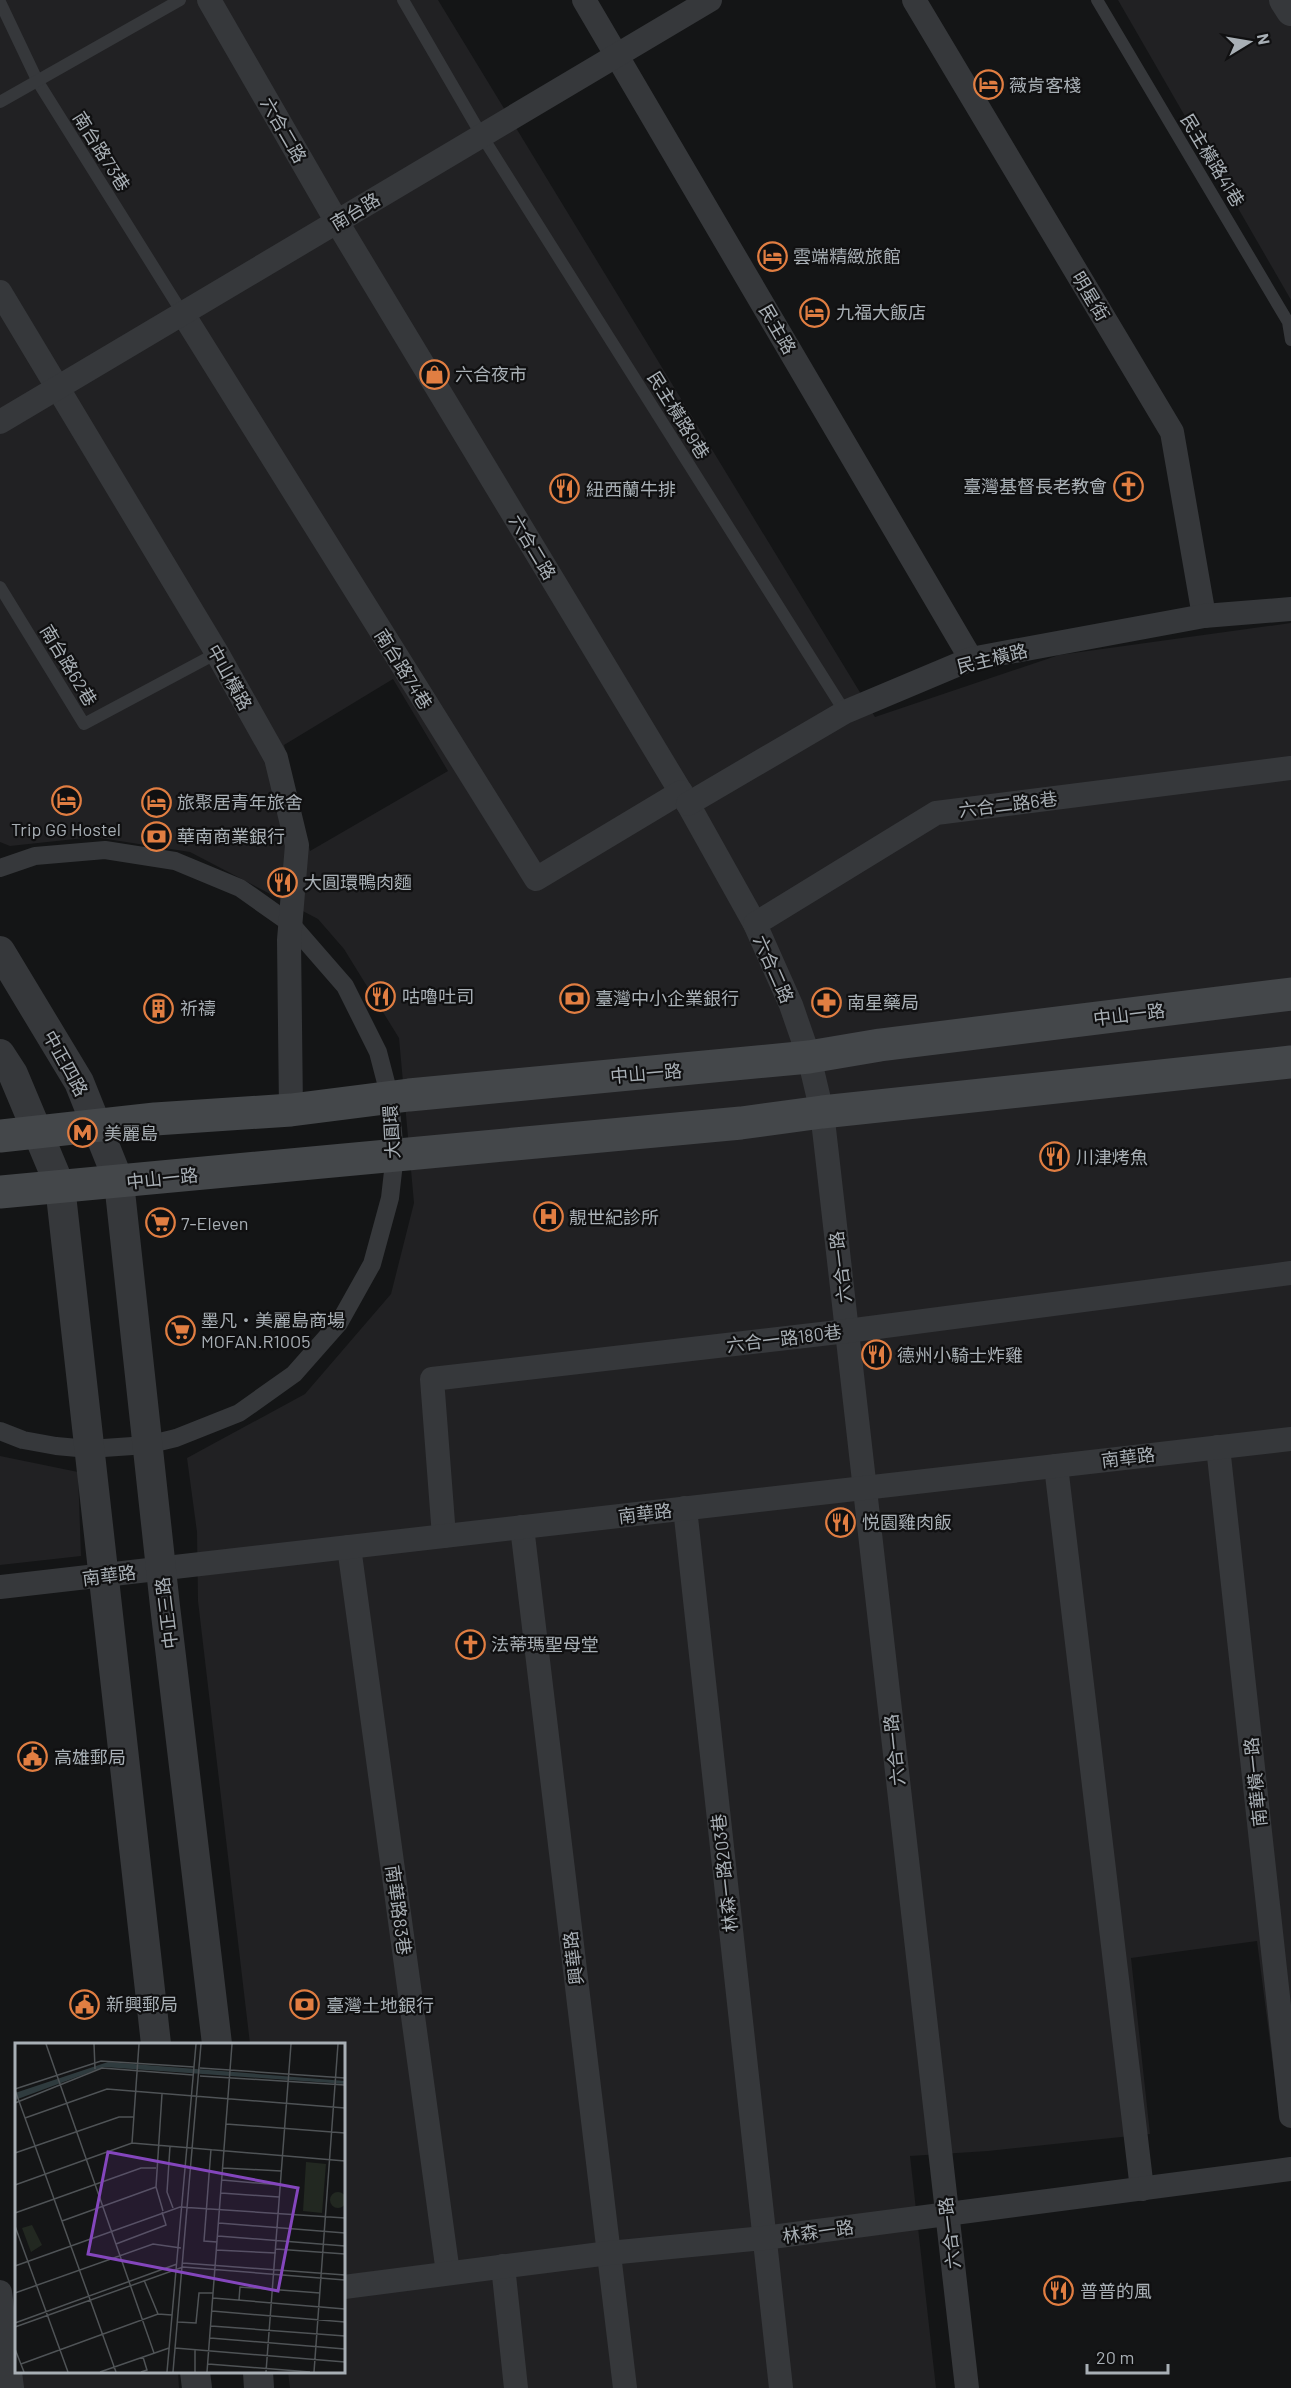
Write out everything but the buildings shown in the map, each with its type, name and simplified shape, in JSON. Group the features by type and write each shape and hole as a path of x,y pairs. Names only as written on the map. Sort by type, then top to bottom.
{"main road":[{"name":"中山一路","path":"0,1136 97,1125 291,1110 390,1098 809,1057 880,1045 1291,994"},
{"name":"中山一路","path":"0,1192 741,1123 822,1112 1291,1062"}],"street":[{"name":"六合二路","path":"209,0 337,222 684,798 755,924 791,1005 809,1057 822,1112"},
{"name":"民主路","path":"584,0 971,659"},
{"name":"南台路","path":"0,422 710,0"},
{"name":"明星街","path":"914,0 1172,432 1204,616"},
{"path":"1284,0 1291,11"},
{"name":"中山橫路","path":"0,292 217,653 276,758 297,845 289,940 291,1110"},
{"name":"南台路74巷","path":"183,314 536,879 684,798"},
{"name":"民主橫路","path":"684,798 845,712 971,659 1204,616 1291,609"},
{"name":"六合二路6巷","path":"755,924 936,813 1291,768"},
{"name":"大圓環","path":"0,868 35,856 105,850 175,861 240,888 291,924 345,986 378,1052 390,1098 395,1154 390,1198 372,1264 339,1323 294,1374 239,1413 176,1438 147,1445 89,1449 56,1446 23,1440 0,1431"},
{"name":"中正四路","path":"0,951 79,1082 119,1182"},
{"path":"0,1054 13,1074 60,1186 156,2043"},
{"name":"六合一路","path":"822,1112 967,2388"},
{"name":"中正三路","path":"119,1182 161,1569 217,2043"},
{"name":"六合一路180巷","path":"444,1536 432,1379 847,1331 1291,1273"},
{"name":"南華路","path":"0,1587 1291,1439"},
{"name":"南華橫一路","path":"1218,1447 1291,2116"},
{"path":"1056,1466 1142,2189"},
{"name":"林森一路203巷","path":"685,1508 781,2388"},
{"name":"興華路","path":"522,1527 625,2388"},
{"name":"南華路83巷","path":"349,1547 448,2273"},
{"name":"林森一路","path":"345,2287 609,2253 764,2238 1291,2169"},
{"path":"503,2266 516,2388"},
{"path":"0,2292 7,2326 12,2388"},
{"path":"195,2373 197,2388"},
{"path":"258,2373 260,2388"}],"lane":[{"path":"0,102 180,0"},
{"name":"民主橫路9巷","path":"403,0 482,136 845,712"},
{"name":"民主橫路41巷","path":"1097,0 1288,322 1291,340"},
{"name":"南台路73巷","path":"0,2 38,82 183,314"},
{"name":"南台路62巷","path":"0,587 84,724 217,653"}],"shaded area":[{"path":"0,0 438,0 875,717 1059,655 1291,623 1291,2118 1280,2119 1257,1941 1131,1958 1150,2134 988,2151 910,2156 936,2388 290,2388 288,2373 345,2373 345,2043 250,2043 198,1601 197,1532 187,1458 305,1394 391,1294 414,1203 399,1038 344,949 318,919 190,852 94,837 10,846 0,842","holes":["393,679 448,771 310,851 284,745"]},
{"path":"1118,0 1291,0 1291,300"},
{"path":"0,1456 78,1472 81,1556 0,1565"},
{"path":"15,2373 178,2373 179,2388 0,2388"}],"place":[{"name":"薇肯客棧","path":"988,85"},
{"name":"雲端精緻旅館","path":"772,256"},
{"name":"九福大飯店","path":"815,312"},
{"name":"六合夜市","path":"434,374"},
{"name":"臺灣基督長老教會","path":"1128,486"},
{"name":"紐西蘭牛排","path":"565,489"},
{"name":"Trip GG Hostel","path":"66,800"},
{"name":"旅聚居青年旅舍","path":"156,802"},
{"name":"華南商業銀行","path":"156,836"},
{"name":"大圓環鴨肉麵","path":"283,882"},
{"name":"咕嚕吐司","path":"381,996"},
{"name":"臺灣中小企業銀行","path":"574,998"},
{"name":"南星藥局","path":"826,1002"},
{"name":"祈禱","path":"159,1008"},
{"name":"美麗島","path":"83,1133"},
{"name":"川津烤魚","path":"1055,1157"},
{"name":"靚世紀診所","path":"548,1217"},
{"name":"7-Eleven","path":"160,1223"},
{"name":"墨凡・美麗島商場 MOFAN.R10O5","path":"180,1330"},
{"name":"德州小騎士炸雞","path":"876,1355"},
{"name":"悦園雞肉飯","path":"841,1522"},
{"name":"法蒂瑪聖母堂","path":"470,1644"},
{"name":"高雄郵局","path":"33,1757"},
{"name":"新興郵局","path":"85,2004"},
{"name":"臺灣土地銀行","path":"305,2005"},
{"name":"普普的風","path":"1059,2291"}]}
